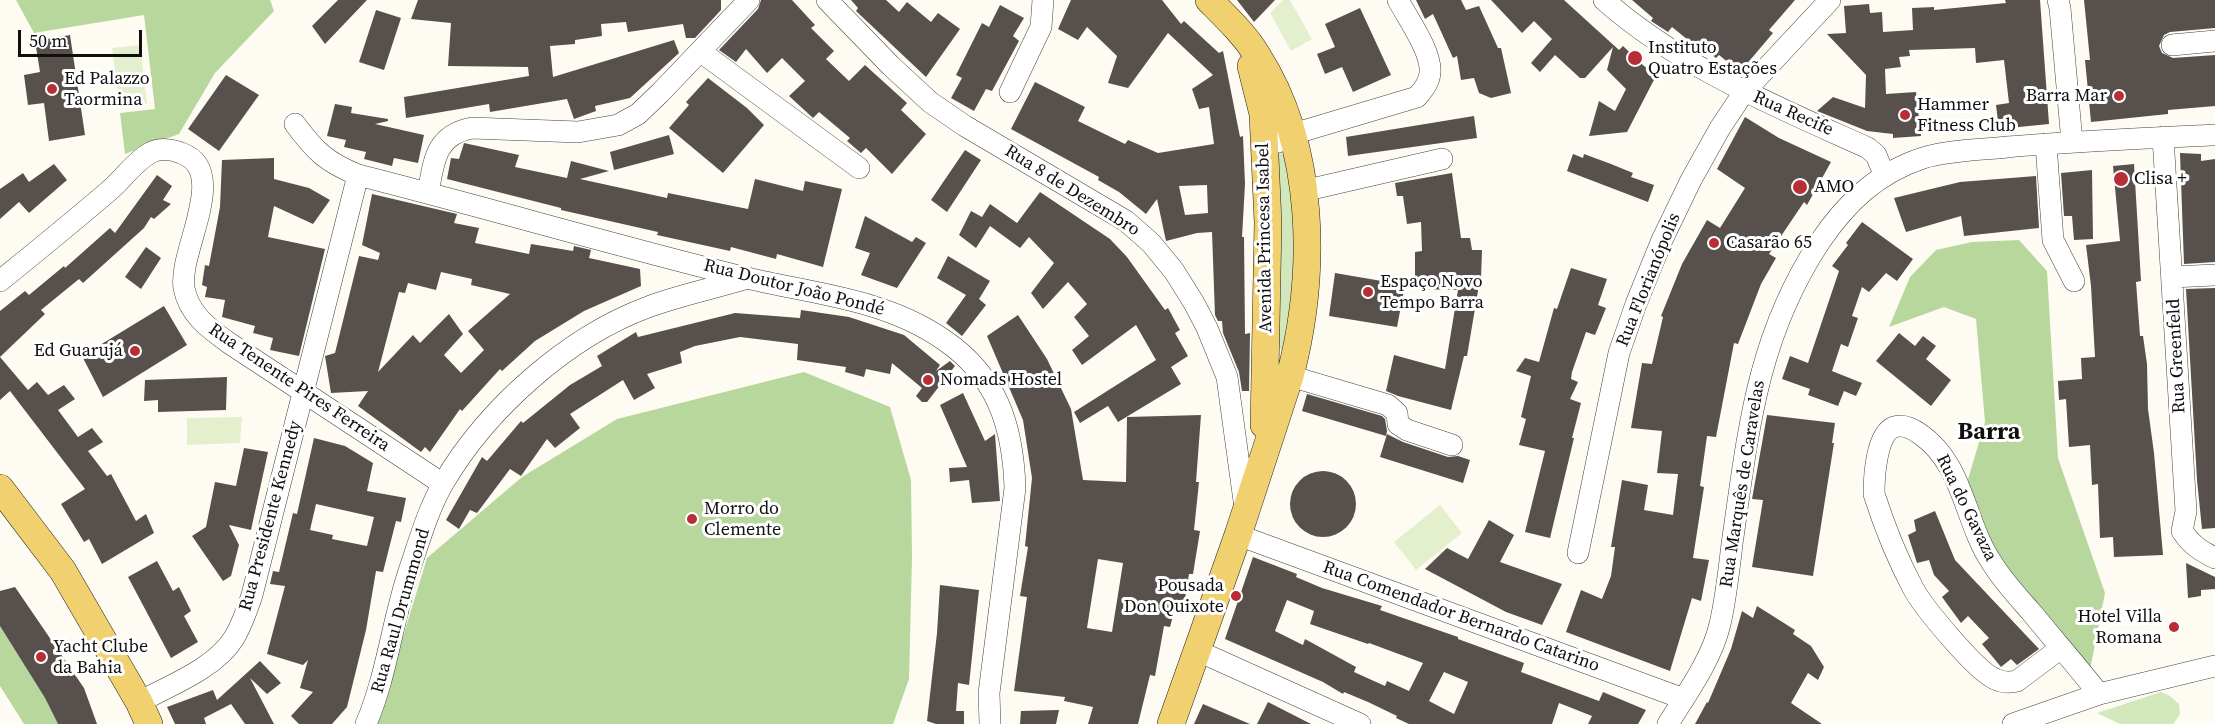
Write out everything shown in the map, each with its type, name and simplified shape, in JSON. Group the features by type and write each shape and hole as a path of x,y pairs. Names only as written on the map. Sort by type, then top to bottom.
{"main road":[{"name":"Avenida Princesa Isabel","path":"1172,724 1242,522 1293,364 1306,286 1307,249 1303,191 1293,134 1271,78 1256,53 1209,0"},
{"name":"Avenida Princesa Isabel","path":"1231,23 1248,57 1263,114 1268,224 1267,348 1262,459"},
{"path":"1267,348 1274,356 1293,364"},
{"path":"0,488 63,571 144,713"}],"street":[{"path":"428,193 438,152 446,138 458,130 472,128 578,132 618,125 638,114 701,52 749,0"},
{"name":"Rua 8 de Dezembro","path":"827,0 891,66 930,102 965,126 1126,221 1151,243 1174,271 1208,328 1227,377 1242,522"},
{"path":"1010,92 1041,27 1043,0"},
{"path":"1264,149 1293,134 1416,97 1425,89 1430,74 1428,57 1398,0"},
{"name":"Rua Recife","path":"1604,0 1657,40 1744,92 1868,148 1876,155 1884,174"},
{"name":"Rua Florianópolis","path":"1578,553 1619,353 1662,240 1691,180 1720,128 1744,92 1830,0"},
{"path":"2058,0 2072,142"},
{"path":"2172,45 2215,40"},
{"path":"701,52 859,168"},
{"name":"Rua Doutor João Pondé","path":"294,124 320,154 335,166 358,175 748,278 874,306 913,321 945,340 974,365 994,394 1008,426 1014,456 1015,488 989,693 990,724"},
{"name":"Rua Marquês de Caravelas","path":"1668,724 1713,645 1720,625 1752,411 1763,363 1775,327 1809,259 1845,207 1884,174 1923,158 1941,154 2072,142 2215,135"},
{"name":"Rua Greenfeld","path":"2163,137 2186,511 2182,531 2189,542 2215,558"},
{"path":"2046,144 2053,240 2074,281"},
{"name":"Rua Tenente Pires Ferreira","path":"0,281 111,189 138,160 153,152 166,150 182,153 196,162 202,175 203,189 185,262 184,287 192,311 206,326 443,484"},
{"path":"1303,191 1442,159"},
{"name":"Rua Presidente Kennedy","path":"144,713 217,657 233,640 243,620 252,596 358,175"},
{"path":"2172,277 2215,275"},
{"name":"Rua Raul Drummond","path":"366,724 383,677 408,572 443,484 467,446 525,386 566,351 612,323 648,307 748,278"},
{"path":"1293,364 1388,405 1397,413 1398,424 1407,430 1452,445"},
{"name":"Rua do Gavaza","path":"2061,648 2017,681 2002,682 1986,674 1932,616 1913,588 1874,494 1874,479 1881,443 1887,432 1894,427 1904,426 1915,430 1932,442 1945,458 1955,476 1990,561 2099,694"},
{"name":"Rua Comendador Bernardo Catarino","path":"1242,522 1684,699"},
{"path":"1198,651 1360,724"},
{"path":"2013,724 2038,718 2099,694 2215,666"}],"green space":[{"path":"16,0 270,0 274,11 215,73 179,134 125,154 120,113 155,109 144,15 34,33"},
{"path":"1283,0 1290,0 1312,39 1291,51 1270,13"},
{"path":"140,45 147,104 120,107 112,48"},
{"path":"1281,153 1286,158 1295,199 1296,321 1282,351 1276,344 1274,156"},
{"path":"2019,240 2047,271 2058,458 2105,593 2087,685 1961,503 1985,422 1976,319 1944,307 1889,327 1910,277 1936,250 1972,242"},
{"name":"Morro do Clemente","path":"804,372 890,407 911,480 909,679 893,724 374,724 380,712 427,558 522,477 617,419"},
{"path":"242,417 240,443 187,445 187,418"},
{"path":"1440,505 1462,533 1416,570 1394,542"},
{"path":"0,626 45,698 58,724 24,724 0,686"},
{"path":"2161,692 2179,704 2180,714 2173,724 2120,724 2097,713"}],"building":[{"path":"338,0 367,0 325,44 312,26"},
{"path":"418,0 721,0 721,10 695,38 686,38 683,24 628,32 626,22 601,24 602,36 575,40 575,44 550,46 553,77 674,40 679,53 630,98 595,106 596,111 574,119 567,99 490,112 489,104 406,118 404,97 529,76 528,67 448,66 451,23 411,19"},
{"path":"761,0 792,0 815,25 811,28 834,51 826,59 849,81 865,65 907,103 901,110 926,134 892,174 866,148 861,153 847,141 850,138 819,112 813,118 789,96 805,81 782,58 767,73 746,49 736,62 719,50 758,9"},
{"path":"851,0 886,0 899,12 907,2 931,22 938,13 960,29 926,77 856,11 858,8"},
{"path":"1071,0 1162,0 1181,24 1184,21 1219,53 1223,51 1240,137 1243,136 1245,184 1242,237 1244,237 1245,334 1250,333 1249,391 1242,391 1239,372 1223,333 1222,321 1218,321 1215,315 1212,232 1197,233 1166,241 1157,199 1146,214 1119,192 1098,180 1099,177 1011,129 1035,82 1085,107 1078,121 1125,144 1128,140 1158,153 1214,144 1209,107 1199,109 1192,89 1213,75 1168,33 1128,88 1108,83 1117,56 1087,27 1078,40 1058,29","holes":["1207,185 1208,213 1185,215 1179,186"]},
{"path":"1237,0 1275,0 1254,22"},
{"path":"1416,0 1461,0 1466,10 1479,6 1498,48 1501,48 1511,93 1491,98 1479,93 1474,78 1461,80 1457,56 1453,58 1433,14 1425,19"},
{"path":"1491,0 1564,0 1619,50 1623,46 1644,66 1657,74 1627,132 1589,136 1599,101 1615,111 1626,89 1607,70 1613,47 1585,78 1580,78 1555,55 1540,72 1531,63 1552,39 1534,21 1522,33"},
{"path":"1632,0 1795,0 1769,30 1773,33 1740,72 1719,55 1716,58 1695,41 1693,44 1672,27 1668,32 1651,21 1653,18"},
{"path":"2005,0 2040,0 2049,124 1999,129 1996,105 2009,103 2004,60 1976,63 1975,48 1909,50 1910,56 1899,57 1901,67 1885,69 1886,94 1916,92 1921,136 1893,138 1893,134 1867,131 1817,111 1833,97 1865,108 1866,75 1827,34 1846,33 1844,6 1869,4 1870,13 1882,12 1883,32 1913,30 1912,8 1934,7 1934,10 2006,3"},
{"path":"2084,0 2215,0 2215,28 2170,32 2164,35 2159,46 2162,53 2173,58 2215,55 2215,106 2168,110 2168,114 2091,122 2085,60 2090,60"},
{"path":"1000,5 1024,18 1013,36 1019,41 992,91 986,89 974,111 951,98 962,78 956,75 982,23 989,27"},
{"path":"1360,8 1391,75 1353,92 1342,67 1325,74 1317,54 1335,47 1325,24"},
{"path":"376,10 401,18 384,70 359,62"},
{"name":"Ed Palazzo Taormina","path":"70,35 85,135 49,141 44,103 28,105 24,75 40,72 35,41"},
{"path":"226,75 259,95 219,151 188,129"},
{"path":"708,78 747,108 764,125 723,173 669,128 689,105 686,102"},
{"path":"335,104 352,107 351,113 388,119 388,121 375,124 424,135 418,163 394,158 392,166 364,159 366,152 344,147 346,140 327,136"},
{"path":"1474,116 1477,138 1348,156 1346,137"},
{"path":"1745,117 1779,138 1831,162 1807,205 1804,202 1769,254 1776,258 1761,284 1738,344 1734,343 1716,437 1707,436 1700,486 1704,487 1693,558 1709,560 1701,601 1692,598 1670,671 1566,632 1581,590 1602,599 1611,576 1615,547 1611,547 1622,480 1648,485 1644,510 1673,515 1678,474 1657,473 1662,431 1631,428 1642,363 1652,364 1663,317 1661,316 1682,264 1707,220 1720,228 1745,188 1717,169"},
{"path":"669,135 674,154 614,170 610,152"},
{"path":"464,143 519,155 515,167 567,178 571,161 609,171 580,179 667,198 668,193 748,209 755,179 803,191 805,181 842,189 823,267 777,254 776,259 731,247 730,251 657,235 658,232 561,210 561,208 447,179 451,158 459,159"},
{"path":"965,150 981,160 947,212 931,200"},
{"path":"2180,153 2201,154 2201,161 2215,159 2215,262 2184,264"},
{"path":"1573,154 1583,158 1584,154 1611,164 1633,173 1631,177 1654,185 1648,202 1567,171"},
{"path":"274,158 274,179 309,188 330,200 313,224 274,206 268,237 325,249 299,356 270,350 273,338 253,333 255,326 222,317 225,300 205,297 207,287 202,285 205,265 209,266 220,207 222,160"},
{"path":"54,164 67,180 29,213 19,202 0,219 0,189 23,173 29,182"},
{"path":"2134,164 2141,281 2136,282 2140,336 2143,336 2147,364 2148,409 2163,555 2114,557 2113,537 2100,538 2098,484 2092,485 2090,445 2069,447 2066,399 2059,400 2058,381 2082,379 2081,358 2095,357 2086,245 2120,241 2113,166"},
{"path":"2092,170 2093,239 2074,240 2072,216 2064,216 2061,173"},
{"path":"1452,173 1461,238 1470,238 1472,250 1482,250 1481,279 1467,356 1464,356 1451,410 1386,391 1394,355 1445,369 1458,290 1415,289 1415,252 1422,251 1421,222 1407,224 1403,196 1397,196 1395,183"},
{"path":"157,175 172,186 163,200 171,204 154,219 151,217 144,228 83,283 79,279 41,310 45,314 0,357 0,311 25,291 29,295 64,266 65,268 110,228 115,233"},
{"path":"2036,176 2039,228 1964,236 1961,216 1906,232 1894,198 1960,182"},
{"path":"1040,192 1110,239 1127,257 1165,310 1168,308 1180,330 1175,333 1188,356 1171,367 1181,384 1118,422 1108,406 1080,423 1074,412 1156,360 1136,325 1082,365 1072,350 1089,336 1074,317 1087,304 1068,282 1043,309 1031,293 1054,263 1029,237 1020,248 990,226 976,248 959,235 971,211 982,217 990,204 1017,223"},
{"path":"372,194 457,214 454,223 479,228 475,243 529,254 531,244 573,251 574,246 591,250 589,258 640,269 641,286 584,311 535,341 502,371 500,369 462,411 460,409 430,452 425,447 421,452 358,406 368,391 331,393 325,356 335,353 359,256 378,260 380,253 362,245","holes":["441,272 472,279 471,285 510,294 468,331 484,350 461,373 444,355 463,334 449,314 420,343 413,335 378,372 399,292 405,293 408,283 436,290"]},
{"path":"865,216 912,242 916,237 926,243 897,288 861,275 870,253 855,248"},
{"path":"1862,222 1913,259 1897,281 1886,273 1869,292 1862,287 1852,316 1858,318 1848,347 1841,344 1832,371 1862,383 1856,396 1844,391 1838,406 1808,395 1810,389 1782,379 1790,356 1808,363 1839,271 1832,266"},
{"path":"146,247 161,258 141,289 125,277"},
{"path":"948,256 990,281 979,299 986,305 962,336 946,323 966,295 937,278"},
{"path":"1571,268 1607,279 1598,305 1606,308 1595,335 1586,332 1572,372 1571,379 1578,382 1570,399 1581,403 1550,538 1525,532 1545,451 1519,445 1526,419 1521,417 1531,376 1516,371 1525,358 1539,362 1554,308 1557,309"},
{"path":"1335,273 1405,285 1397,327 1329,316"},
{"path":"2215,288 2215,528 2202,529 2186,289"},
{"name":"Ed Guarujá","path":"164,306 187,345 103,397 82,356"},
{"path":"801,310 849,317 904,335 940,365 936,371 950,361 955,366 927,402 922,402 916,396 922,388 892,363 890,374 866,369 864,377 845,372 846,367 797,360 798,344 740,337 695,346 680,352 682,363 647,374 655,388 634,400 623,380 570,414 580,428 555,448 547,439 521,476 510,469 477,513 470,510 459,529 446,520 482,457 487,461 521,421 523,423 570,385 602,366 597,356 636,332 638,337 735,313 800,318"},
{"path":"1018,315 1047,359 1071,409 1083,480 1126,482 1127,417 1201,415 1196,482 1199,482 1194,530 1200,531 1193,574 1189,574 1184,605 1176,604 1170,627 1164,626 1155,676 1150,675 1138,724 1088,724 1093,707 1064,701 1065,697 1014,691 1027,597 1020,596 1028,547 1025,546 1032,478 1023,420 987,336","holes":["1098,559 1123,563 1112,632 1087,628"]},
{"path":"1899,333 1915,346 1923,336 1936,346 1926,359 1951,380 1931,406 1876,361"},
{"path":"0,357 28,390 37,382 48,395 64,385 75,399 58,410 78,437 92,428 103,442 88,451 107,476 111,474 136,521 146,514 154,533 102,564 89,539 84,542 61,504 85,489 10,391 0,400"},
{"path":"227,377 226,410 158,412 158,400 144,401 145,380"},
{"path":"963,393 985,441 995,434 1000,501 972,503 969,480 950,482 949,468 967,467 940,405"},
{"path":"1307,394 1382,416 1385,419 1386,436 1302,411"},
{"path":"1767,415 1835,423 1832,443 1834,443 1813,576 1752,567 1763,500 1752,499"},
{"path":"1387,434 1403,442 1448,457 1458,456 1470,460 1463,483 1380,457"},
{"path":"314,438 345,446 373,463 367,491 406,498 401,522 396,521 383,572 376,571 366,630 347,707 332,724 299,724 291,716 313,692 300,688 308,660 303,665 267,654 285,586 270,584 273,571 279,572 293,513 297,514","holes":["316,504 374,517 367,546 332,539 333,535 310,530"]},
{"path":"244,448 268,452 251,530 229,525 239,545 231,576 223,581 192,536 206,527 215,482 236,486"},
{"path":"1323,471 1336,474 1346,481 1353,491 1356,504 1353,517 1346,527 1336,534 1323,537 1310,534 1300,527 1293,517 1290,504 1293,491 1300,481 1310,474"},
{"path":"1935,511 1955,560 2039,649 2017,665 2011,659 2001,667 1982,644 1989,638 1968,616 1961,623 1942,597 1949,591 1934,575 1929,560 1917,563 1908,535 1916,531 1914,520"},
{"path":"1489,520 1514,535 1500,562 1562,584 1542,625 1506,612 1425,569 1447,548 1468,559"},
{"path":"1253,557 1297,574 1296,577 1322,588 1382,606 1380,610 1524,663 1521,672 1599,701 1603,692 1646,710 1638,724 1588,724 1592,716 1559,703 1552,724 1409,724 1368,702 1344,692 1343,694 1323,682 1225,639","holes":["1287,600 1314,611 1310,624 1423,663 1409,691 1387,681 1385,686 1354,672 1356,667 1305,639 1303,645 1275,631","1444,672 1468,682 1454,714 1429,701"]},
{"path":"157,561 173,591 179,587 191,611 184,616 198,642 171,658 128,577"},
{"path":"2186,563 2215,577 2215,589 2201,590 2201,596 2188,598"},
{"path":"940,585 979,590 969,685 958,683 956,711 964,711 964,724 936,724 927,721"},
{"name":"Yacht Clube da Bahia","path":"15,587 84,688 97,724 58,724 45,698 0,626 0,591"},
{"path":"1757,606 1795,630 1793,634 1811,646 1824,667 1818,680 1808,673 1791,703 1822,724 1695,724 1708,703 1731,649 1742,611 1753,618"},
{"path":"260,661 281,683 267,694 250,678 274,724 245,724 231,704 204,718 206,724 175,724 167,707 213,690 217,700"},
{"path":"1268,702 1311,724 1257,724"},
{"path":"1203,704 1250,724 1194,724"},
{"path":"1059,710 1056,724 1020,724 1021,711"}],"place":[{"name":"Instituto Quatro Estações","path":"1635,58"},
{"name":"Ed Palazzo Taormina","path":"52,89"},
{"name":"Barra Mar","path":"2119,96"},
{"name":"Hammer Fitness Club","path":"1905,115"},
{"name":"Clisa +","path":"2121,179"},
{"name":"AMO","path":"1800,187"},
{"name":"Casarão 65","path":"1714,243"},
{"name":"Espaço Novo Tempo Barra","path":"1368,292"},
{"name":"Ed Guarujá","path":"135,351"},
{"name":"Nomads Hostel","path":"928,380"},
{"name":"Morro do Clemente","path":"692,519"},
{"name":"Pousada Don Quixote","path":"1236,596"},
{"name":"Hotel Villa Romana","path":"2174,627"},
{"name":"Yacht Clube da Bahia","path":"41,657"}],"district":[{"name":"Barra","path":"1989,433"}]}
